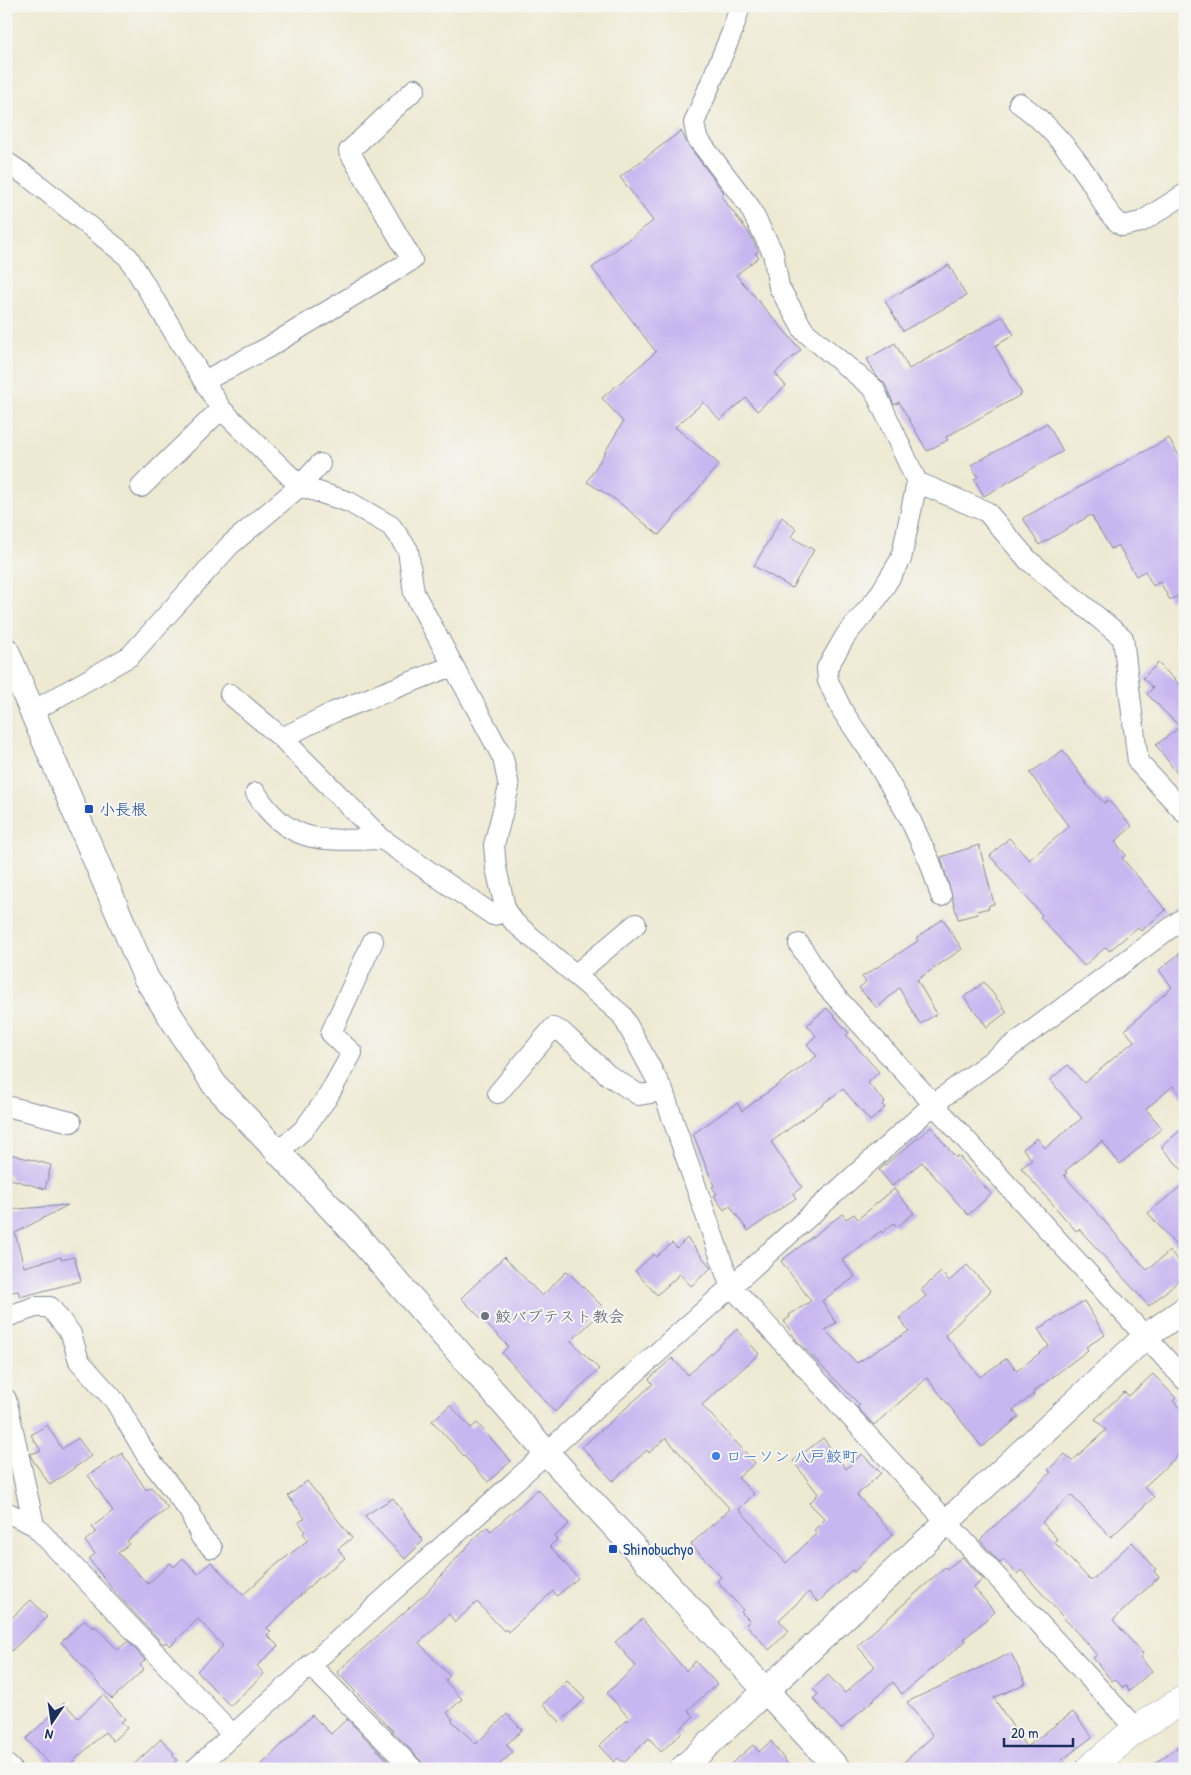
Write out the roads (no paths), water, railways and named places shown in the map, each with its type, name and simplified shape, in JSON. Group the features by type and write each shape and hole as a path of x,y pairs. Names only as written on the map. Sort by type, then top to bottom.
{"main road":[{"path":"1089,1769 1136,1729 1185,1699"}],"street":[{"path":"740,6 732,32 694,123 697,138 749,206 773,253 780,287 804,331 874,389 918,482 901,559 878,597 846,635 827,668 828,681 843,712 873,756 909,817 930,862 941,896"},
{"path":"204,381 266,348 412,260 349,151 415,89"},
{"path":"1019,103 1040,118 1088,177 1112,220 1123,226 1141,222 1185,194"},
{"path":"6,162 30,178 128,257 221,409 300,486 349,502 391,526 408,550 414,593 503,758 509,787 494,845 496,868 506,912 515,923 622,1015 663,1091 730,1285 1136,1729"},
{"path":"141,487 221,409"},
{"path":"33,712 130,656 230,545 300,486 320,464"},
{"path":"918,482 987,512 1028,560 1123,638 1138,762 1185,813"},
{"path":"6,650 146,978 214,1084 349,1228 545,1451 838,1769"},
{"path":"282,738 334,712 452,666"},
{"path":"230,694 282,738 382,839 493,915 506,912"},
{"path":"256,793 264,806 296,832 313,839 382,839"},
{"path":"195,1769 545,1451 935,1103 1185,917"},
{"path":"576,975 636,924"},
{"path":"278,1152 303,1130 326,1098 352,1053 331,1033 373,941"},
{"path":"799,944 826,986 935,1103 1185,1380"},
{"path":"498,1093 553,1028 562,1032 608,1075 639,1094 663,1091"},
{"path":"6,1106 70,1122"},
{"path":"6,1317 35,1306 50,1307 71,1334 79,1361 115,1401 147,1456 190,1512 201,1537 212,1548"},
{"path":"682,1769 948,1523 1145,1337 1185,1309"},
{"path":"6,1399 34,1525"},
{"path":"6,1512 34,1525 232,1734"},
{"path":"310,1665 413,1769"},
{"path":"6,1764 11,1769"}],"place":[{"name":"小長根","path":"89,809"},
{"name":"鮫バプテスト教会","path":"485,1316"},
{"name":"ローソン 八戸鮫町","path":"716,1456"},
{"name":"Shinobuchyo","path":"613,1549"}]}
